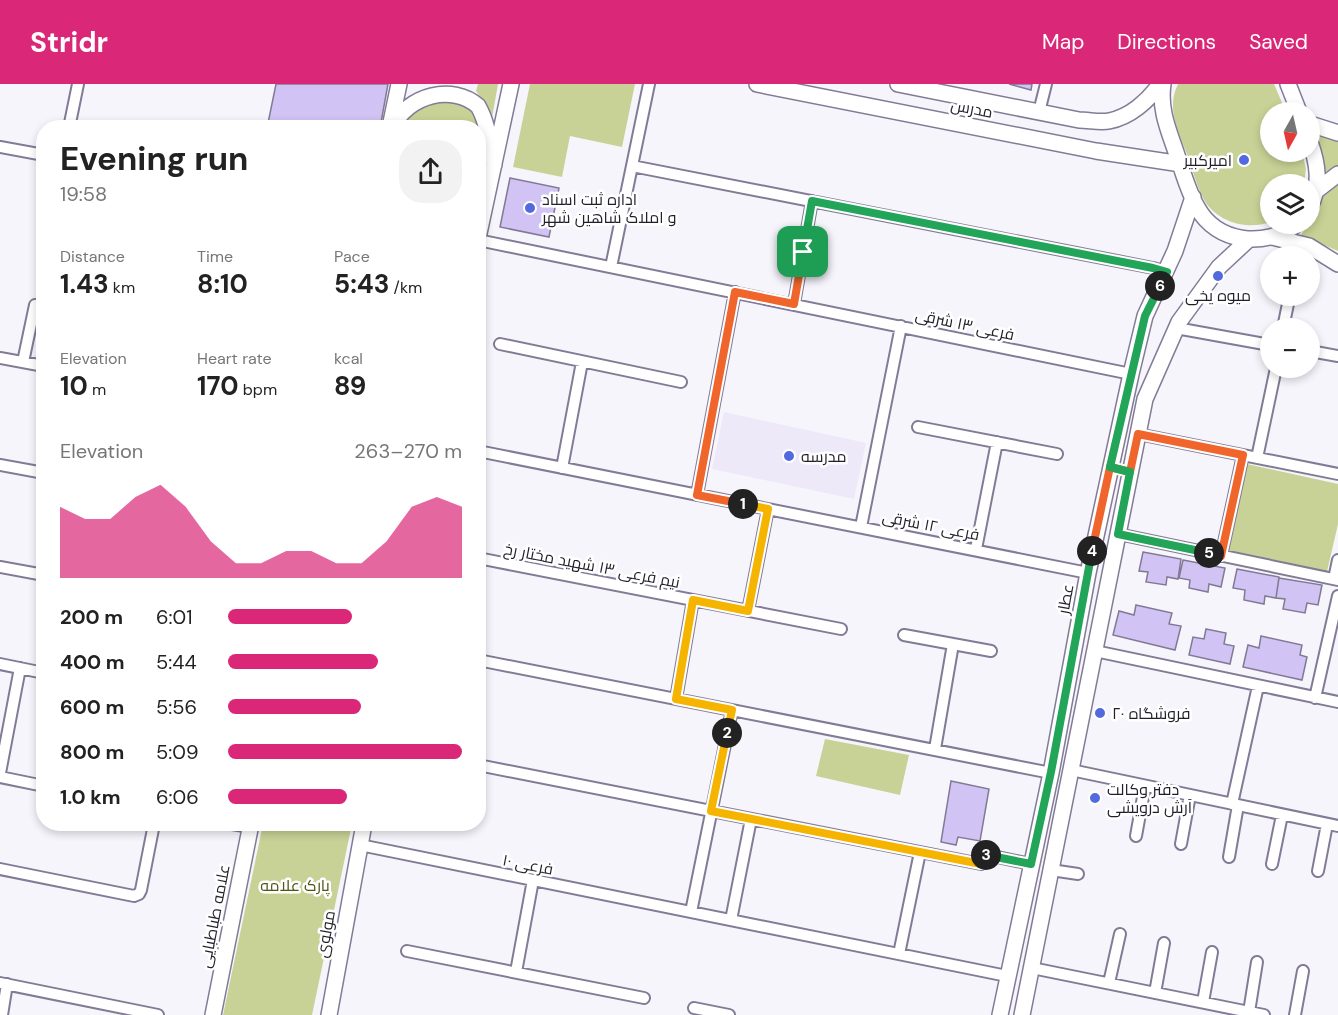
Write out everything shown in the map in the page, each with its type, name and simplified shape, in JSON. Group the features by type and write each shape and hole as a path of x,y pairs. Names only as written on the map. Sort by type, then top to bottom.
{"main road":[{"path":"392,120 399,84"},
{"path":"486,202 511,84"},
{"name":"مدرس","path":"757,84 1096,151 1180,165"},
{"name":"مدرس","path":"898,84 1079,120 1108,122 1132,112 1162,84"},
{"path":"1162,84 1162,113 1192,197 1201,214 1217,228 1235,237 1248,240 1280,234"},
{"path":"1288,84 1295,102"},
{"path":"396,120 406,106 423,91 440,86 460,89 469,95 484,120"},
{"path":"1320,127 1338,133"},
{"path":"486,129 494,165"},
{"path":"1320,188 1338,174"},
{"name":"عطار","path":"1000,1015 1051,772 1088,573 1131,374 1145,316 1167,272 1183,230 1192,197"},
{"path":"1272,237 1309,246 1338,264"},
{"path":"1022,1015 1145,399 1176,328 1219,267 1248,240"},
{"path":"1110,467 1130,472"},
{"name":"علامه طباطبایی","path":"213,1015 250,831"},
{"name":"مولوی","path":"328,1015 363,831"}],"street":[{"path":"71,120 78,84"},
{"path":"611,267 649,84"},
{"path":"1039,112 1046,84"},
{"path":"0,147 36,154"},
{"path":"632,166 1167,272"},
{"path":"794,304 812,201"},
{"name":"فرعی ۱۳ شرقی","path":"486,241 1131,374"},
{"path":"697,495 735,292"},
{"path":"23,362 35,305"},
{"path":"861,527 901,326"},
{"path":"1176,328 1260,343"},
{"path":"500,344 681,382"},
{"path":"1320,353 1338,356"},
{"path":"0,358 36,364"},
{"path":"562,468 582,362"},
{"path":"1257,458 1274,378"},
{"path":"918,427 1057,454"},
{"path":"1138,434 1338,474"},
{"path":"976,549 997,442"},
{"name":"فرعی ۱۲ شرقی","path":"486,454 1088,573"},
{"path":"1221,556 1243,455"},
{"path":"0,465 36,472"},
{"path":"748,611 768,509"},
{"path":"1118,534 1336,580 1338,560"},
{"name":"نیم فرعی ۱۳ شهید مختار رخ","path":"486,560 841,629"},
{"path":"0,567 36,574"},
{"path":"1315,698 1338,596"},
{"path":"676,699 693,600"},
{"path":"904,635 991,651"},
{"path":"935,749 953,644"},
{"path":"1095,651 1338,702"},
{"path":"486,662 1051,772"},
{"path":"0,664 36,671"},
{"path":"0,773 20,668"},
{"path":"1229,857 1245,742 1258,686"},
{"path":"691,912 732,710"},
{"path":"486,767 981,864 983,854 1031,864"},
{"path":"1071,770 1333,825 1318,871"},
{"path":"0,777 36,784"},
{"path":"1136,836 1145,786"},
{"path":"1181,844 1190,795"},
{"path":"1272,864 1282,814"},
{"path":"731,920 751,819"},
{"path":"0,869 134,896 141,890 153,831"},
{"name":"فرعی ۱۰","path":"360,845 1007,976"},
{"path":"898,954 920,852"},
{"path":"1051,870 1078,874"},
{"path":"516,972 533,880"},
{"path":"1109,983 1120,934"},
{"path":"1155,993 1164,944"},
{"path":"407,951 644,998"},
{"path":"1203,1002 1212,952"},
{"path":"1249,1012 1257,962"},
{"path":"1032,968 1264,1015"},
{"path":"1295,1015 1303,971"},
{"path":"2,1015 4,984 158,1015"},
{"path":"694,1008 729,1015"}],"shaded area":[{"name":"مدرسه","path":"724,412 866,443 854,499 712,469"}],"green space":[{"path":"478,84 498,84 492,118 489,108 476,91"},
{"path":"530,84 635,84 622,147 570,136 562,177 513,167"},
{"path":"1178,84 1274,84 1282,102 1260,102 1260,162 1304,162 1306,169 1305,174 1260,174 1260,224 1232,222 1215,213 1208,206 1196,182 1177,128 1173,111"},
{"path":"461,97 476,120 408,120 419,103"},
{"path":"1320,133 1338,137 1338,166 1326,172 1320,150"},
{"path":"1338,181 1338,251 1301,235 1320,234 1320,202 1329,186"},
{"path":"1247,464 1338,484 1338,524 1326,576 1227,554"},
{"path":"825,739 909,755 900,795 816,776"},
{"name":"پارک علامه","path":"262,831 351,831 312,1015 223,1015"}],"building":[{"path":"276,84 388,84 381,120 269,120"},
{"path":"1009,84 1032,84 1031,90"},
{"name":"اداره ثبت اسناد و املاک شاهین شهر","path":"510,178 559,188 549,237 500,227"},
{"path":"1143,552 1181,559 1178,579 1167,577 1166,585 1146,582 1148,572 1139,571"},
{"path":"1183,560 1225,568 1221,587 1209,584 1208,592 1189,588 1190,580 1179,578"},
{"path":"1237,569 1279,577 1276,598 1265,596 1264,604 1244,600 1245,590 1233,588"},
{"path":"1279,578 1322,585 1318,605 1307,603 1305,613 1283,609 1285,599 1276,598"},
{"path":"1136,605 1172,613 1169,624 1181,626 1175,650 1113,635 1119,611 1134,615"},
{"path":"1206,629 1226,633 1224,644 1234,646 1230,664 1189,655 1193,637 1204,639"},
{"path":"1261,636 1302,645 1300,655 1307,657 1302,680 1243,667 1248,645 1259,648"},
{"path":"951,781 989,789 980,841 958,837 956,845 941,842"}],"place":[{"name":"امیرکبیر","path":"1244,160"},
{"name":"اداره ثبت اسناد و املاک شاهین شهر","path":"530,208"},
{"name":"میوه یخی","path":"1218,276"},
{"name":"مدرسه","path":"789,456"},
{"name":"فروشگاه ۲۰","path":"1100,713"},
{"name":"دفتر وکالت آرش درویشی","path":"1095,798"}],"route":[{"path":"803,252 794,304 735,292 697,495 768,509 748,611 693,600 676,699 732,710 711,811 981,864 983,854 1031,864 1110,467 1130,472 1138,434 1243,455 1221,556 1118,534 1130,472 1110,467 1145,316 1167,272 812,201 803,252"}]}
